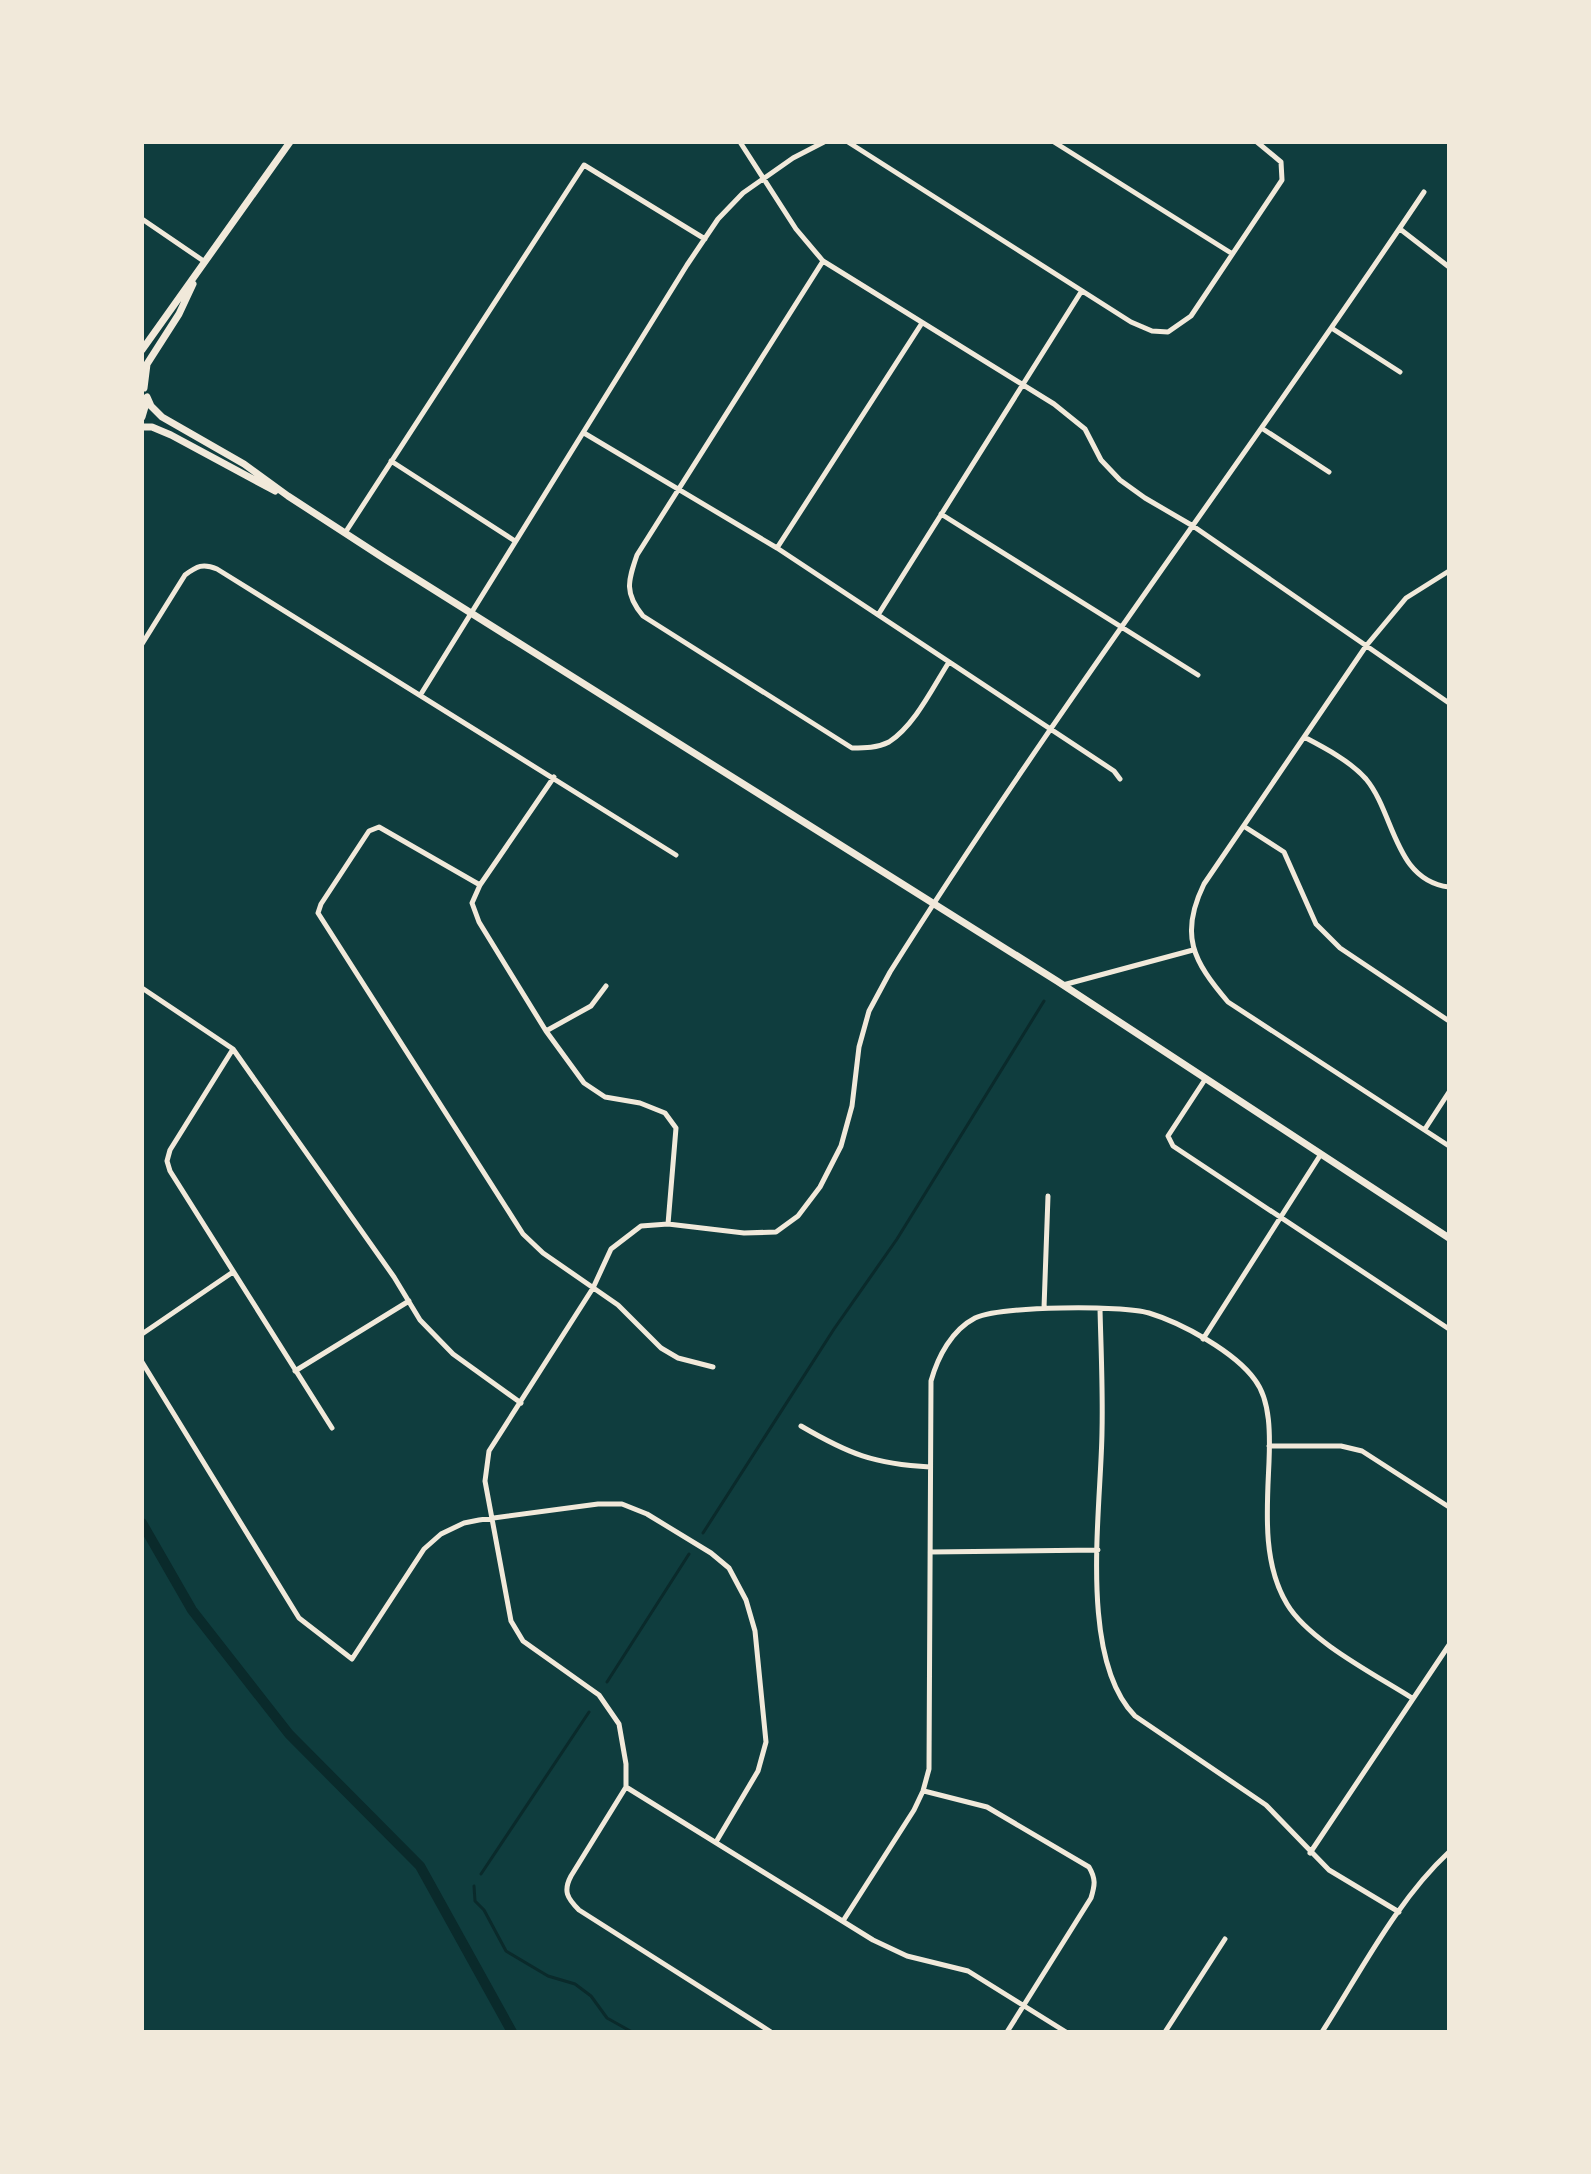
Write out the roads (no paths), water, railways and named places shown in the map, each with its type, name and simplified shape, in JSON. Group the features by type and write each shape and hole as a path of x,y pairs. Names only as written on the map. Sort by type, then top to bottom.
{"main road":[{"path":"290,142 205,262 179,314 147,364 143,386 151,406 162,417 244,464 345,533 1063,985 1449,1238"},
{"path":"142,350 169,309 197,275"},
{"path":"142,417 147,397"},
{"path":"142,427 152,427 171,435 246,477 288,496"}],"street":[{"path":"740,142 796,229 823,261 1054,404 1085,429 1101,460 1120,480 1193,526 1449,703"},
{"path":"421,694 718,219 764,176 824,142"},
{"path":"848,142 1131,322 1152,331 1168,332 1191,316 1282,180 1281,162 1260,144"},
{"path":"1054,142 1231,253"},
{"path":"345,533 584,165 705,239"},
{"path":"771,2032 568,1900 565,1887 626,1787 623,1742 619,1724 609,1706 584,1682 523,1641 511,1621 485,1481 489,1451 593,1288 611,1249 641,1226 668,1224 744,1233 776,1232 798,1216 820,1187 841,1146 852,1106 859,1047 869,1011 933,903 1050,728 1333,329 1424,192"},
{"path":"142,219 205,262"},
{"path":"1400,229 1449,267"},
{"path":"823,261 637,555 628,580 632,602 643,616 852,748 870,748 889,742 908,724 949,662"},
{"path":"878,615 1081,292"},
{"path":"777,548 922,323"},
{"path":"1333,329 1400,372"},
{"path":"1263,429 1329,472"},
{"path":"584,433 777,548 1114,771 1120,779"},
{"path":"391,461 515,541"},
{"path":"941,514 1198,675"},
{"path":"142,644 185,575 195,567 206,564 421,694 676,855"},
{"path":"1449,571 1406,598 1366,646 1204,884 1193,906 1191,920 1193,950 1204,974 1228,1002 1449,1146"},
{"path":"1304,737 1324,747 1365,778 1381,801 1407,862 1426,881 1449,887"},
{"path":"554,777 480,885 472,903 479,922 546,1031 584,1083 605,1097 640,1103 665,1113 676,1128 668,1224"},
{"path":"480,885 379,827 369,831 318,913 523,1234 543,1253 618,1305 661,1348 678,1358 713,1367"},
{"path":"1245,827 1284,852 1316,924 1327,936 1340,948 1449,1021"},
{"path":"1063,985 1193,950"},
{"path":"546,1031 591,1006 606,986"},
{"path":"142,988 233,1049 420,1320 453,1354 521,1403"},
{"path":"233,1049 170,1150 167,1161 170,1171 332,1428"},
{"path":"1206,1078 1168,1136 1173,1146 1449,1329"},
{"path":"1425,1129 1449,1092"},
{"path":"1203,1339 1321,1154"},
{"path":"1044,1308 1048,1196"},
{"path":"142,1334 233,1272"},
{"path":"295,1371 409,1301"},
{"path":"843,1921 923,1791 929,1769 931,1381 940,1357 958,1330 976,1318 994,1312 1044,1308 1145,1311 1173,1321 1244,1367 1257,1381 1263,1396 1269,1446 1266,1513 1270,1553 1287,1605 1320,1639 1412,1698"},
{"path":"1100,1309 1099,1631 1111,1682 1122,1704 1135,1716 1266,1805 1329,1870 1399,1912"},
{"path":"142,1362 299,1618 352,1659 424,1549 441,1534 464,1523 598,1504 622,1504 647,1514 711,1553 729,1568 746,1600 755,1631 766,1742 758,1771 716,1842"},
{"path":"801,1426 835,1446 864,1458 903,1466 930,1467"},
{"path":"1269,1446 1341,1446 1362,1451 1449,1507"},
{"path":"930,1552 1098,1550"},
{"path":"1310,1853 1449,1645"},
{"path":"626,1787 890,1949 968,1971 1066,2032"},
{"path":"923,1791 987,1807 1089,1867 1094,1876 1091,1898 1007,2032"},
{"path":"1322,2032 1399,1912 1424,1877 1449,1852"},
{"path":"1165,2032 1225,1939"}],"waterway":[{"path":"703,1533 834,1329 897,1239 1044,1001"},
{"path":"142,1523 192,1610 289,1734 420,1866 512,2032"},
{"path":"607,1682 689,1554"},
{"path":"481,1874 589,1712"},
{"path":"474,1886 475,1901 484,1910 506,1951 548,1976 575,1984 591,1996 607,2018 632,2032"}]}
